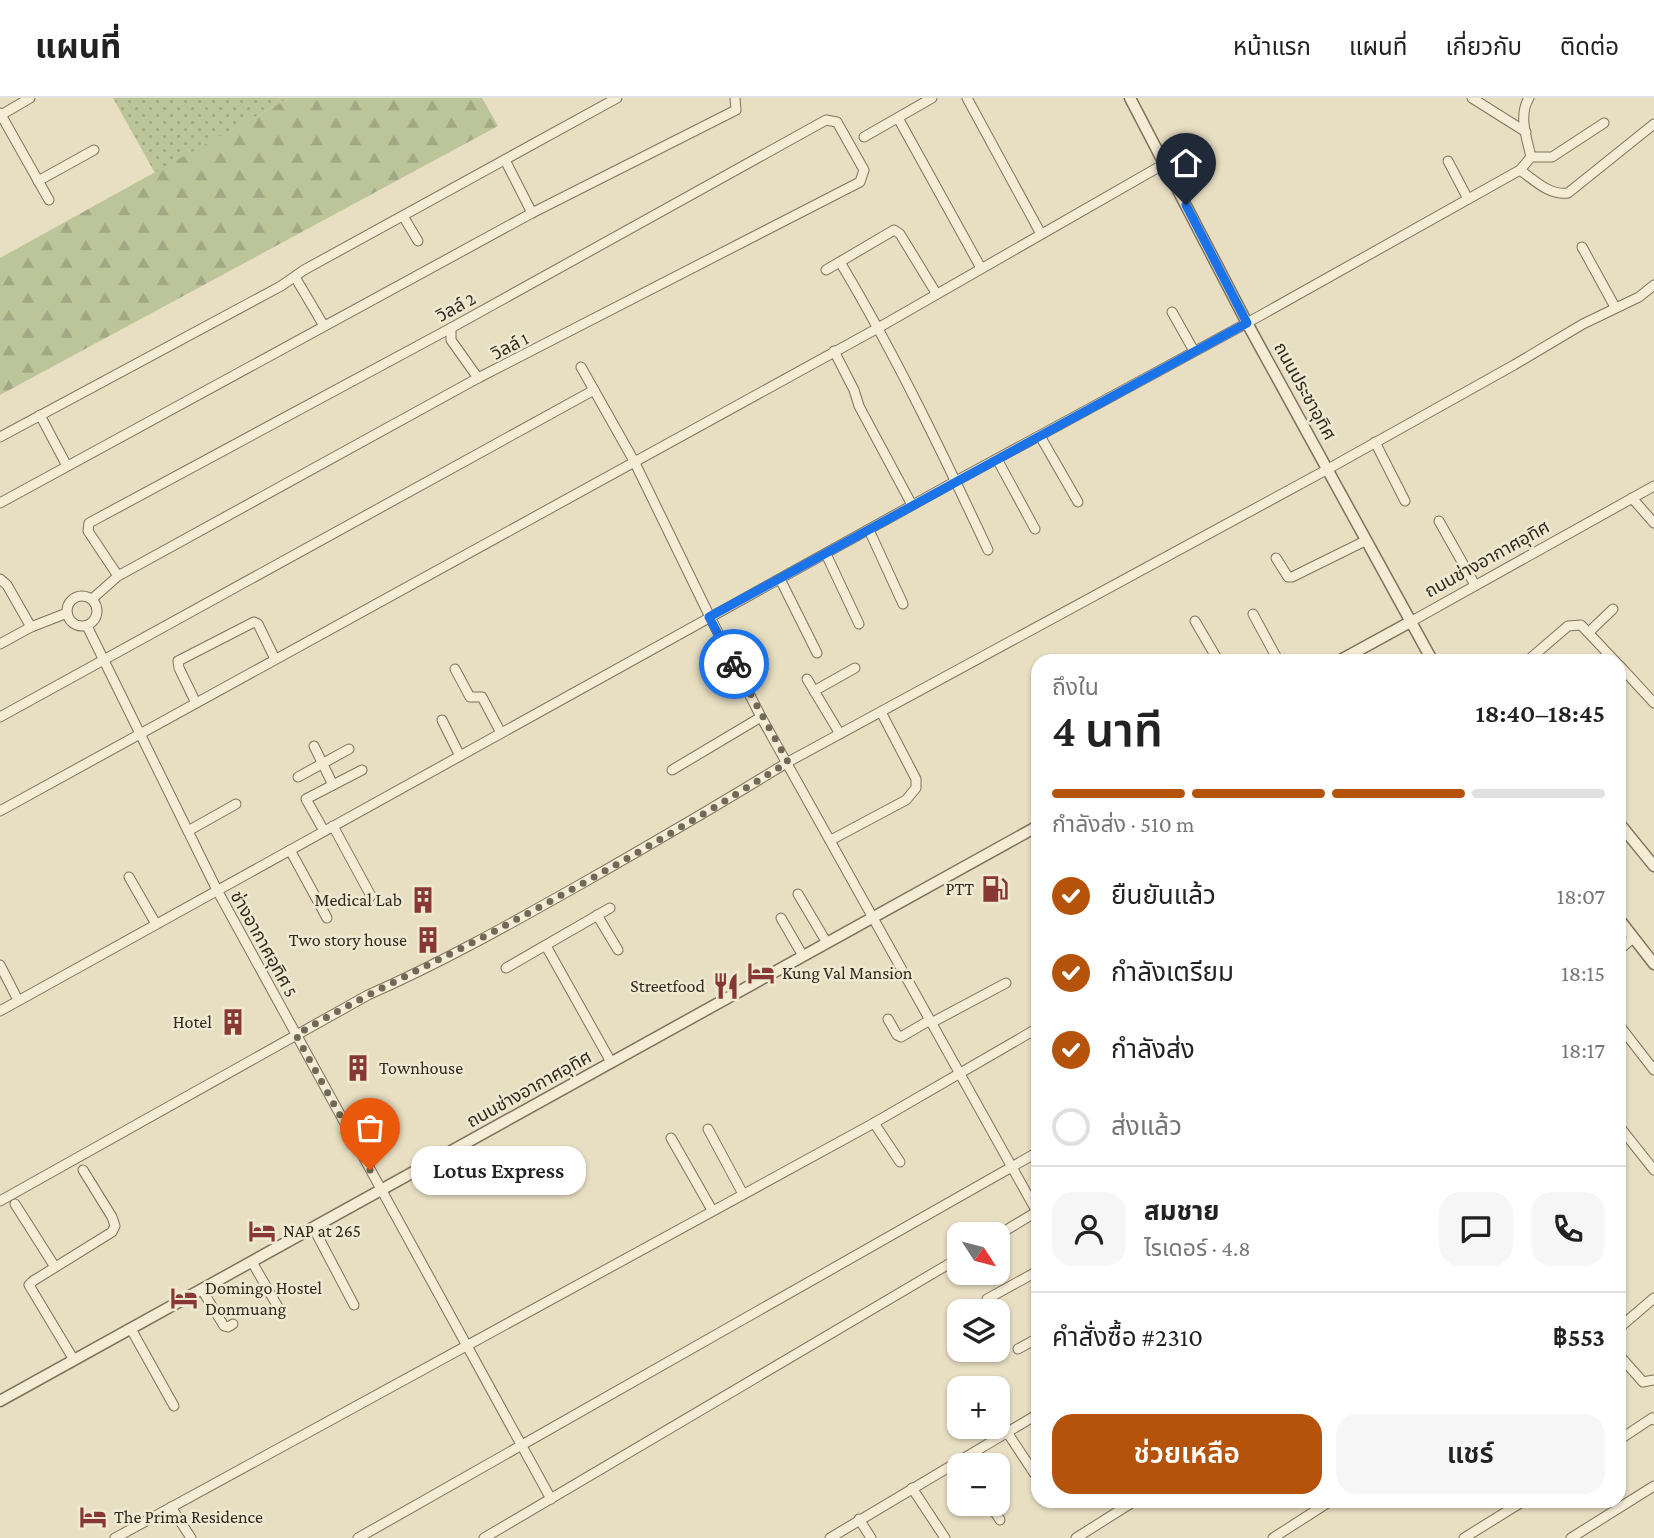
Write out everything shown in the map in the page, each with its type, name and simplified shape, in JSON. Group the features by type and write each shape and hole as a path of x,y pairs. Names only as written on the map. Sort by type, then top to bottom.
{"street":[{"path":"30,98 0,114 49,200"},
{"path":"0,437 617,98"},
{"path":"0,503 532,212 736,110 735,98"},
{"path":"864,137 932,98"},
{"path":"967,98 1041,234"},
{"name":"ถนนประชาอุทิศ","path":"1130,98 1247,323 1429,654"},
{"path":"1472,98 1525,132"},
{"path":"1529,98 1524,106 1525,132 1531,158"},
{"path":"898,118 981,268"},
{"name":"วิลล์ 2","path":"118,576 88,531 89,523 451,328 826,120 836,122"},
{"name":"วิลล์ 1","path":"92,599 118,576 478,378 860,182 864,170 836,122"},
{"path":"0,1011 912,505 1247,323 1520,170 1531,158 1552,157 1604,123"},
{"path":"1520,170 1548,190 1560,194 1568,193 1654,124"},
{"path":"38,181 94,150"},
{"path":"505,160 532,212"},
{"path":"1448,161 1468,199"},
{"path":"0,811 878,328 1164,164"},
{"path":"403,216 418,241"},
{"path":"826,270 894,230 900,233 936,293"},
{"path":"1582,247 1615,307"},
{"path":"840,262 878,328 988,550"},
{"path":"295,277 324,326"},
{"path":"0,1201 368,995 530,913 714,808 788,762 1328,469 1615,307 1639,297 1654,285"},
{"path":"1172,312 1194,351"},
{"path":"451,328 451,340 478,378"},
{"path":"834,351 859,406 912,505"},
{"path":"581,367 634,461 709,617 761,717 1031,1200"},
{"path":"0,717 594,390"},
{"path":"40,415 67,467"},
{"path":"1040,436 1078,502"},
{"path":"1374,442 1405,501"},
{"path":"997,459 1035,529"},
{"name":"ถนนช่างอากาศอุทิศ","path":"1352,654 1654,486"},
{"path":"1632,498 1654,523"},
{"path":"1438,521 1475,585"},
{"path":"869,530 903,604"},
{"path":"1276,558 1288,577 1365,541"},
{"path":"826,554 859,624"},
{"path":"0,579 8,585 31,627"},
{"path":"780,579 817,653"},
{"path":"81,596 92,599 96,604 97,614 87,626 76,626 67,613 67,607 75,598 81,596"},
{"path":"1589,632 1613,608"},
{"path":"0,644 31,627 67,613"},
{"path":"1253,614 1275,654"},
{"path":"1195,621 1214,654"},
{"path":"195,703 178,668 178,661 254,622 258,624 275,659"},
{"path":"1535,654 1568,625 1581,625 1609,654"},
{"name":"ช่างอากาศอุทิศ 5","path":"87,626 216,890 551,1499"},
{"path":"814,691 855,668"},
{"path":"454,669 470,697 482,697 501,733"},
{"path":"1626,673 1654,703"},
{"path":"807,680 840,734"},
{"path":"831,840 906,800 916,788 916,779 881,712"},
{"path":"672,770 761,717"},
{"path":"442,720 460,755"},
{"path":"314,746 333,785"},
{"path":"298,777 349,748"},
{"path":"362,770 306,799 328,828 370,896"},
{"path":"188,831 236,804"},
{"name":"ถนนช่างอากาศอุทิศ","path":"1,1398 382,1192 1031,830"},
{"path":"1626,832 1654,866"},
{"path":"289,850 327,918"},
{"path":"129,877 156,924"},
{"path":"798,894 827,943"},
{"path":"506,968 610,908"},
{"path":"597,915 618,950"},
{"path":"781,918 803,956"},
{"path":"1626,928 1654,964"},
{"path":"1626,944 1633,938"},
{"path":"546,946 611,1062"},
{"path":"0,965 19,1000"},
{"path":"888,1019 901,1037 1006,983"},
{"path":"115,1538 874,1122 1031,1032"},
{"path":"1626,1034 1654,1070"},
{"path":"874,1122 900,1162"},
{"path":"708,1129 743,1194"},
{"path":"1626,1135 1654,1170"},
{"path":"671,1138 712,1210"},
{"path":"358,1538 1031,1156"},
{"path":"74,1360 29,1285 113,1232 115,1226 83,1170"},
{"path":"15,1204 55,1268"},
{"path":"1010,1228 1031,1215"},
{"path":"314,1229 354,1305"},
{"path":"252,1262 278,1307"},
{"path":"484,1538 947,1265"},
{"path":"987,1299 1031,1275"},
{"path":"202,1290 224,1326 233,1324"},
{"path":"1626,1322 1654,1298"},
{"path":"131,1329 174,1406"},
{"path":"1018,1349 1031,1342"},
{"path":"1626,1363 1643,1382 1654,1380"},
{"path":"1010,1430 1031,1417"},
{"path":"1626,1436 1654,1420"},
{"path":"1010,1437 1031,1468"},
{"path":"975,1453 996,1439"},
{"path":"830,1538 947,1469"},
{"path":"1626,1504 1654,1486"},
{"path":"912,1488 945,1538"},
{"path":"171,1507 191,1538"},
{"path":"1076,1538 1124,1508"},
{"path":"1273,1538 1320,1508"},
{"path":"1464,1538 1512,1508"},
{"path":"1571,1538 1619,1508"},
{"path":"997,1516 1000,1520"},
{"path":"859,1519 871,1538"}],"green space":[{"path":"113,98 289,98 155,173"},
{"path":"289,98 482,98 498,126 0,395 0,258"}],"way so far":[{"path":"370,1170 296,1035 368,995 530,913 714,808 788,762 734,664"}],"place":[{"name":"PTT","path":"995,889"},
{"name":"Medical Lab","path":"423,900"},
{"name":"Two story house","path":"428,940"},
{"name":"Kung Val Mansion","path":"761,973"},
{"name":"Streetfood","path":"726,986"},
{"name":"Hotel","path":"233,1022"},
{"name":"Townhouse","path":"358,1068"},
{"name":"Lotus Express","path":"370,1170"},
{"name":"NAP at 265","path":"262,1231"},
{"name":"Domingo Hostel Donmuang","path":"184,1298"},
{"name":"The Prima Residence","path":"93,1517"}],"route":[{"path":"734,664 709,617 1247,323 1186,205"}]}
